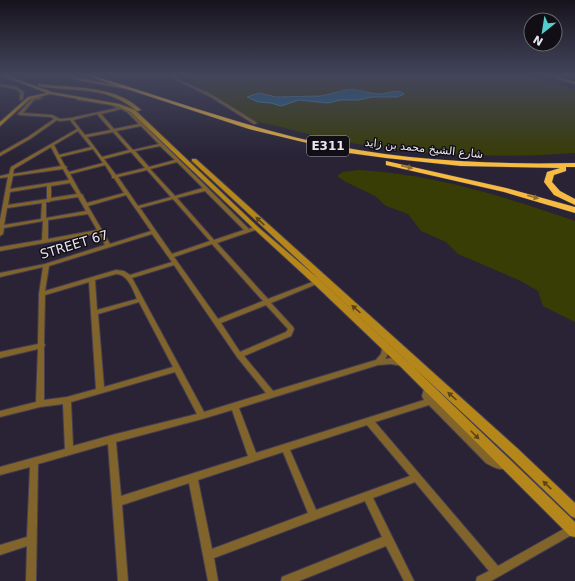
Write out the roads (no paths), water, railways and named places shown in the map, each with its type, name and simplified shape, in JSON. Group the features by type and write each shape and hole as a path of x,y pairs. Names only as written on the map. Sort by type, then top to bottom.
{"highway":[{"name":"شارع الشيخ محمد بن زايد","path":"175,103 274,134 341,149 426,161 505,166 575,166"},
{"name":"شارع الشيخ محمد بن زايد","path":"191,103 313,139 380,151 447,158 516,161 575,159"},
{"path":"274,134 325,149 506,190 575,210"},
{"path":"575,166 555,171 550,174 547,179 549,185 554,190 575,202"}],"main road":[{"path":"0,119 18,103"},
{"path":"0,125 15,112 20,103"},
{"path":"102,103 118,106 133,111 252,229 317,282 428,387 505,465 574,530"},
{"path":"132,103 513,452 575,512"},
{"path":"15,112 22,111"}],"street":[{"path":"30,103 22,111 20,114 21,115 52,116 56,119 71,119 74,117 98,113 118,106"},
{"path":"102,103 118,106 142,125 173,152 178,161 206,188 252,229 171,256"},
{"path":"223,103 255,123"},
{"path":"98,113 149,168 290,327 291,332 239,355"},
{"path":"0,155 29,138 56,119"},
{"path":"71,119 106,164 239,355 272,395"},
{"path":"85,136 142,125"},
{"path":"0,234 8,197 12,168 79,129"},
{"path":"101,158 162,144"},
{"path":"52,146 108,245"},
{"path":"58,156 94,148"},
{"path":"114,177 178,161"},
{"path":"68,173 106,164"},
{"path":"0,177 65,167"},
{"path":"9,191 72,181"},
{"path":"45,241 44,220 49,184"},
{"path":"136,208 206,188"},
{"path":"86,205 126,194"},
{"path":"6,208 81,195"},
{"path":"0,198 8,197"},
{"path":"2,227 90,212"},
{"path":"0,250 100,231"},
{"name":"STREET 67","path":"0,275 46,264 153,232"},
{"path":"129,277 175,263"},
{"path":"40,404 42,294 46,264"},
{"path":"42,294 119,271 129,277 202,416"},
{"path":"92,280 100,389"},
{"path":"217,322 317,282"},
{"path":"94,313 140,300"},
{"path":"0,355 42,345"},
{"path":"378,362 384,355 385,346"},
{"path":"0,472 112,439 202,416 378,362 391,361 403,363"},
{"path":"0,414 40,404 67,400 100,389 176,369"},
{"path":"428,387 426,396 430,401 489,460 495,464 505,465"},
{"path":"67,400 69,452"},
{"path":"117,502 430,401"},
{"path":"235,406 253,458"},
{"path":"369,421 497,572"},
{"path":"112,439 123,581"},
{"path":"285,448 314,516"},
{"path":"31,581 34,462"},
{"path":"208,555 417,477"},
{"path":"193,478 213,581"},
{"path":"367,496 409,581"},
{"path":"482,581 574,530"},
{"path":"0,550 32,540"},
{"path":"286,581 388,540"}],"water":[{"path":"271,103 290,103 281,106"}]}
